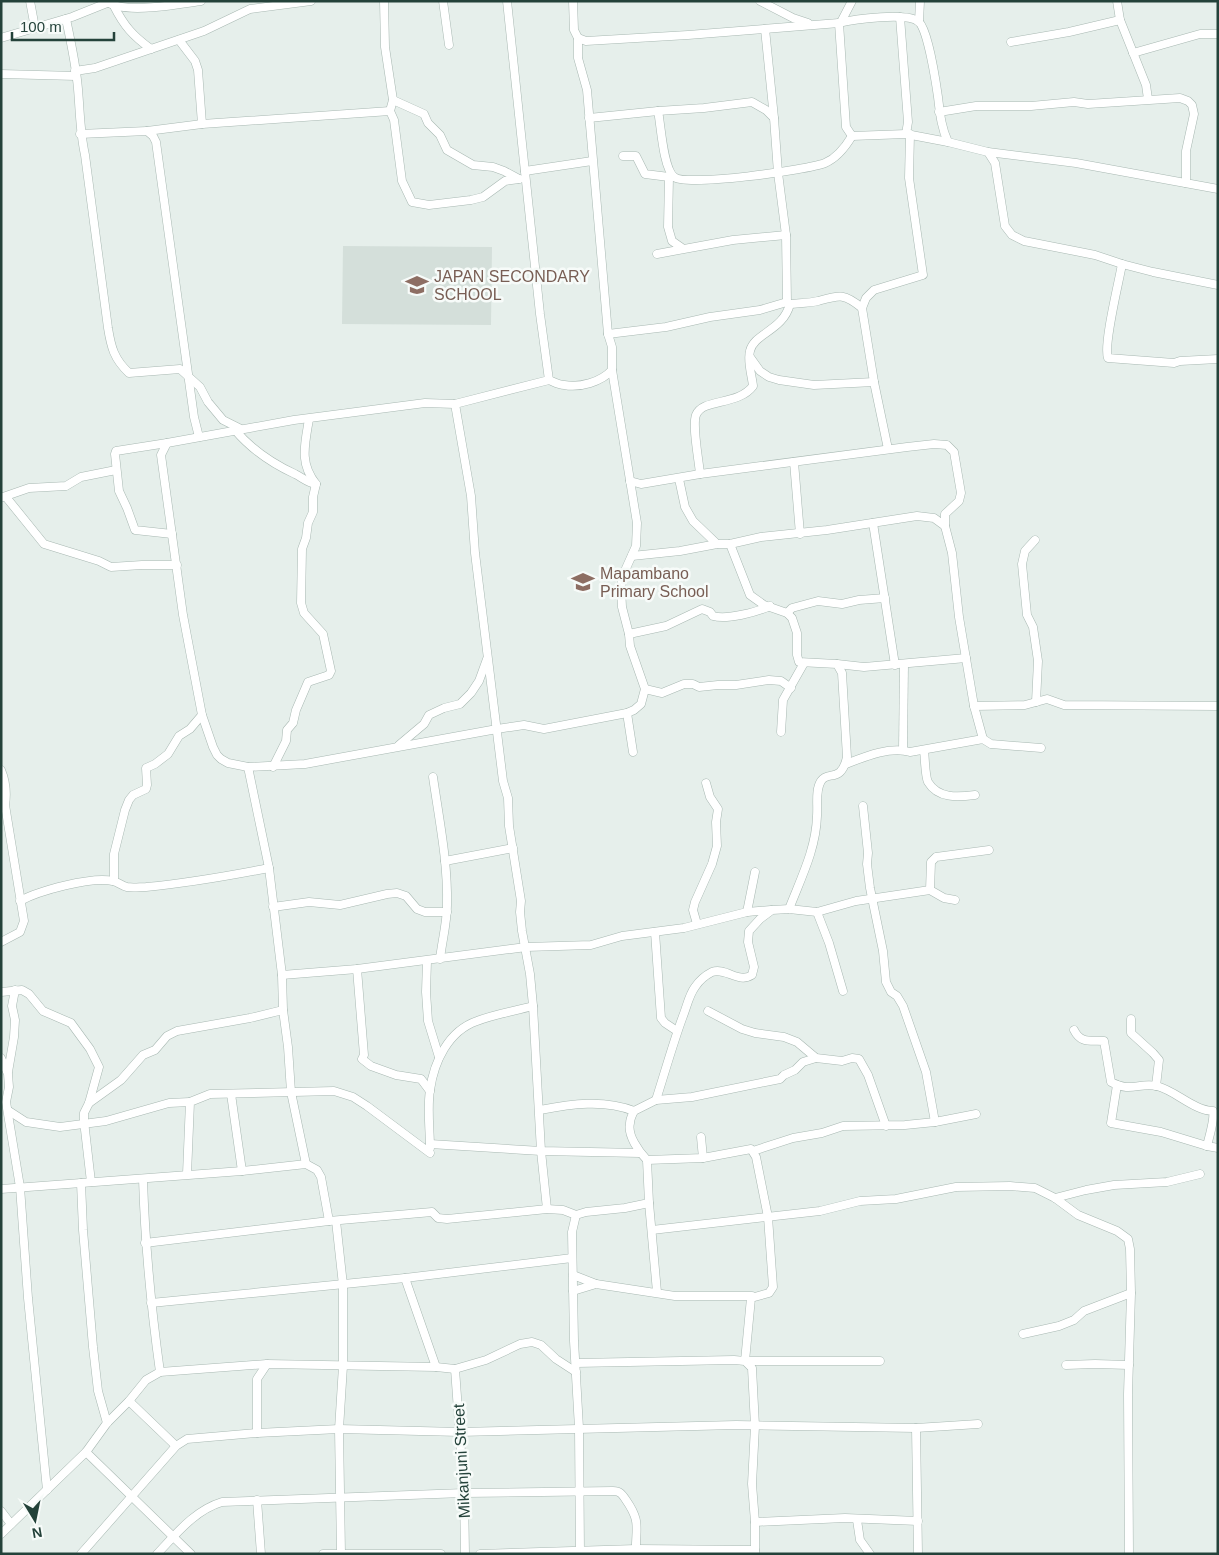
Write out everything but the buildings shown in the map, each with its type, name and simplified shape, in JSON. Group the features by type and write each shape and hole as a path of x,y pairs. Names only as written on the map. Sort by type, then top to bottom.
{"street":[{"path":"30,1 34,28"},
{"path":"1,38 66,19 109,3 127,8 201,1"},
{"path":"1,74 75,74 204,31 250,9 311,1"},
{"path":"384,1 385,47 393,100 390,111 394,120 402,181 412,202 429,205 471,200 488,194 505,181 592,161"},
{"path":"443,1 449,45"},
{"path":"507,1 523,176 549,380"},
{"path":"167,443 161,455 183,614 202,715 216,755 228,763 248,767 273,767 332,760 524,725 544,729 626,713 634,710 641,704 645,689 630,646 630,634 622,607 621,588 623,575 636,546 637,523 612,370 612,347 608,334 587,90 578,58 578,38 574,30 573,1"},
{"path":"760,1 793,18 812,24"},
{"path":"852,1 840,22 846,128 852,136"},
{"path":"920,1 920,22 928,45 939,112 944,134 948,142"},
{"path":"1117,1 1120,20 1146,85 1148,99"},
{"path":"109,3 135,38 151,49"},
{"path":"578,38 586,41 688,35 858,19 900,17 911,18 920,22"},
{"path":"888,449 874,382 862,308 866,298 874,290 923,275 910,178 900,17"},
{"path":"66,19 73,48 80,112 80,134 85,156 108,328 114,355 129,373 180,369 200,387 208,402 223,420 238,430 246,443 266,460 298,475 308,482 316,484"},
{"path":"1011,42 1069,32 1120,20"},
{"path":"700,474 696,416 707,405 748,394 753,386 749,355 755,341 773,329 784,318 789,303 786,235 778,173 765,28"},
{"path":"1133,53 1200,34 1218,34"},
{"path":"179,40 195,60 198,70 202,124"},
{"path":"939,112 976,106 1031,106 1074,102 1088,104 1180,98 1192,105 1194,114 1186,151 1186,183"},
{"path":"393,100 424,114 428,123 440,135 446,150 473,165 494,168 523,176"},
{"path":"589,118 752,102 766,110 774,118"},
{"path":"80,134 147,131 202,124 390,111"},
{"path":"658,111 667,165 671,177 668,227 672,241 682,248"},
{"path":"147,131 156,142 190,376 194,417 199,437"},
{"path":"852,136 908,134 988,152 1076,163 1218,189"},
{"path":"624,156 636,156 645,174 650,176 694,180 778,173 826,162 845,147 852,136"},
{"path":"988,152 995,163 1005,226 1012,235 1024,241 1095,255 1122,264 1218,285"},
{"path":"657,254 733,240 786,235"},
{"path":"1122,264 1108,338 1108,358 1174,362 1218,359"},
{"path":"608,334 666,327 789,303 817,301 838,295 852,299 862,308"},
{"path":"749,355 760,371 769,377 779,380 814,384 874,382"},
{"path":"172,534 135,530 119,491 116,451 309,419 425,403 454,404 549,380 565,386 583,385 606,377 612,370"},
{"path":"454,404 471,496 503,781 508,798 509,826 522,901 520,912 533,1006 547,1209"},
{"path":"309,419 304,462 316,484"},
{"path":"630,481 641,484 700,474 888,449 934,444 947,445 954,452 961,493 959,501 946,514 945,526 952,554 974,706 983,739"},
{"path":"794,462 800,534"},
{"path":"116,470 81,477 66,486 29,488 18,490 4,497 44,544 100,561 111,567 177,565"},
{"path":"679,479 684,507 693,521 717,544"},
{"path":"273,767 286,741 288,730 293,723 296,710 308,682 329,675 331,672 324,634 304,612 301,603 302,549 308,523 313,512 313,497 316,484"},
{"path":"632,556 680,551 717,544 730,544 917,516 934,518 945,526"},
{"path":"873,523 895,665"},
{"path":"1035,540 1025,551 1022,564 1027,615 1033,626 1038,661 1036,702"},
{"path":"730,544 750,595 758,602 787,613 792,618 796,633 799,662 864,667 966,658"},
{"path":"787,613 792,608 818,601 842,604 859,600 885,598"},
{"path":"630,634 666,626 702,609 710,612 713,616 722,617 758,612 770,606"},
{"path":"396,747 424,724 429,715 444,708 460,704 479,681 488,656"},
{"path":"780,732 783,700 804,663"},
{"path":"789,908 815,840 818,795 821,781 824,778 832,777 842,772 848,757 842,673 837,664"},
{"path":"903,750 904,664"},
{"path":"645,689 662,693 684,684 693,684 699,687 718,684 736,685 769,680 781,681 791,688"},
{"path":"974,706 1025,704 1047,699 1064,705 1218,706"},
{"path":"626,713 633,752"},
{"path":"114,881 114,854 129,800 147,788 146,768 168,754 179,736 190,729 202,715"},
{"path":"846,764 880,753 903,750 910,752 983,739 992,744 1041,748"},
{"path":"924,750 928,781 937,790 944,796 975,795"},
{"path":"248,767 274,907 282,975 283,1010 290,1075 306,1164"},
{"path":"1,770 6,782 7,794 5,805 24,921 22,929 13,937 1,942"},
{"path":"432,777 445,860 447,912 440,959"},
{"path":"697,924 693,910 695,902 712,864 717,846 716,822 718,809 710,797 706,783"},
{"path":"863,806 868,853 867,864 883,951 886,982 891,992 897,996 903,1006 926,1072 935,1122"},
{"path":"445,860 513,848"},
{"path":"930,890 931,862 936,857 990,850"},
{"path":"20,901 39,892 89,881 114,881 127,887 146,887 213,879 268,868"},
{"path":"747,912 755,872"},
{"path":"282,975 428,961 526,947 590,945 622,936 697,924 747,912 789,908 816,912 872,898 930,890 944,898 954,900"},
{"path":"274,907 309,902 340,905 397,893 406,896 417,908 426,912 447,912"},
{"path":"656,1100 677,1031 694,989 700,981 718,971 736,978 747,978 752,975 754,967 748,936 749,931 772,910"},
{"path":"816,912 829,943 843,991"},
{"path":"655,932 661,1018 665,1024 677,1031"},
{"path":"428,961 426,992 428,1021 439,1057"},
{"path":"357,969 364,1055 362,1059 371,1066 396,1075 421,1079 430,1091"},
{"path":"15,990 12,1006 15,1020 14,1037 8,1074 9,1087 6,1098 20,1187 26,1281 47,1490"},
{"path":"1,992 25,991 43,1011 71,1023 90,1049 99,1067 84,1120 91,1182"},
{"path":"9,1111 26,1122 60,1127 84,1120 134,1115 169,1103 190,1102 210,1094 292,1089 321,1090 344,1094 367,1106 430,1153 430,1091 439,1057 444,1048 459,1031 476,1021 533,1006"},
{"path":"89,1103 121,1080 143,1055 154,1050 167,1036 177,1031 283,1010"},
{"path":"708,1011 742,1029 784,1037 797,1042 816,1058"},
{"path":"1131,1019 1131,1033 1159,1060 1156,1086"},
{"path":"1074,1030 1082,1040 1104,1041 1109,1075 1112,1082 1122,1088 1156,1086 1213,1111 1214,1118 1210,1125 1207,1146"},
{"path":"1,1058 8,1074"},
{"path":"540,1110 580,1104 614,1106 634,1111 656,1100 692,1097 780,1079 795,1070 802,1062 816,1058 842,1061 852,1058 860,1059 868,1075 886,1126"},
{"path":"1117,1085 1111,1123 1161,1132 1218,1148"},
{"path":"231,1094 242,1171"},
{"path":"188,1174 190,1102"},
{"path":"634,1111 629,1124 630,1129 640,1153 647,1160 657,1292"},
{"path":"647,1160 703,1158 747,1149 753,1151 793,1138 822,1133 844,1126 886,1126 935,1122 976,1114"},
{"path":"701,1137 703,1158"},
{"path":"430,1144 542,1151 640,1153"},
{"path":"573,1275 596,1284 675,1296 752,1296 769,1293 772,1287 768,1216 757,1161 753,1151"},
{"path":"1,1189 242,1171 306,1164 317,1170 322,1177 332,1221 343,1285 343,1366 339,1429 341,1553"},
{"path":"1055,1198 1114,1185 1167,1182 1200,1174"},
{"path":"143,1179 145,1243 160,1372"},
{"path":"81,1183 93,1347 98,1391 107,1423"},
{"path":"652,1230 820,1211 860,1201 877,1201 956,1187 1010,1186 1034,1188 1055,1198 1078,1215 1117,1231 1128,1239 1130,1249 1131,1293 1128,1394 1130,1554"},
{"path":"145,1243 332,1221 432,1212 438,1218 447,1219 547,1209 563,1210 576,1215 649,1203"},
{"path":"576,1215 572,1232 572,1258 579,1428 580,1553"},
{"path":"151,1303 343,1285 572,1258"},
{"path":"405,1278 436,1367"},
{"path":"573,1292 596,1284"},
{"path":"1023,1334 1059,1326 1074,1320 1084,1311 1131,1293"},
{"path":"480,1554 755,1552 752,1484 755,1426 752,1368 745,1361 750,1300 752,1296"},
{"path":"1,1534 86,1452 107,1423 129,1401 146,1380 160,1372 267,1364 455,1369 486,1360 520,1344 532,1342 541,1346 576,1372"},
{"path":"576,1363 734,1360 880,1361"},
{"path":"257,1433 256,1384 257,1379 267,1364"},
{"path":"1066,1365 1129,1365"},
{"name":"Mikanjuni Street","path":"455,1369 464,1493 465,1554"},
{"path":"129,1401 176,1446"},
{"path":"81,1554 176,1446 187,1439 339,1429 460,1432 579,1428 755,1426 916,1428 978,1424"},
{"path":"916,1428 918,1554"},
{"path":"86,1452 191,1554"},
{"path":"157,1554 199,1512 222,1502 464,1493 613,1491 620,1493 637,1518 636,1552"},
{"path":"257,1500 261,1554"},
{"path":"1,1511 11,1524"},
{"path":"755,1522 845,1518 857,1520 918,1521"},
{"path":"857,1520 860,1540 870,1554"},
{"path":"323,1554 441,1554"}],"shaded area":[{"name":"JAPAN SECONDARY SCHOOL","path":"343,246 492,247 491,325 342,324"}],"place":[{"name":"JAPAN SECONDARY SCHOOL","path":"417,285"},
{"name":"Mapambano Primary School","path":"583,582"}]}
